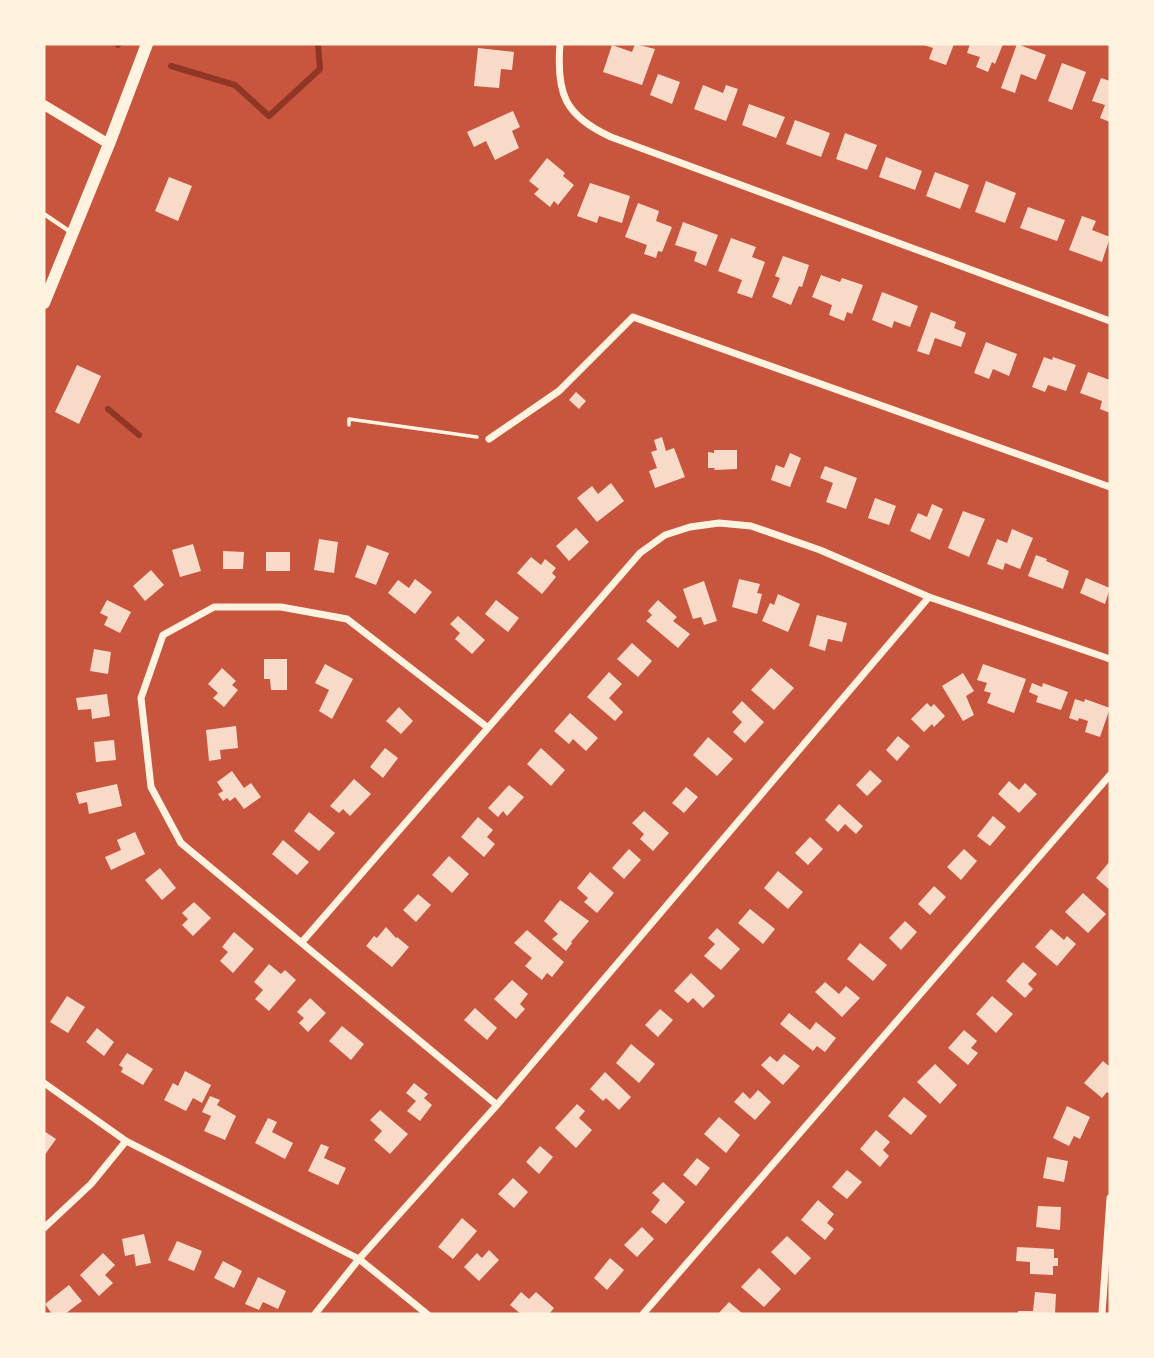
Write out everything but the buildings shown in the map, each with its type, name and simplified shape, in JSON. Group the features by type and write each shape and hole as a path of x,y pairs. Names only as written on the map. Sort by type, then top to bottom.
{"main road":[{"path":"44,303 147,44"}],"street":[{"path":"559,44 559,80 568,107 587,126 1110,321"},
{"path":"44,105 109,144"},
{"path":"489,439 559,391 633,317 1110,487"},
{"path":"302,942 640,553 665,535 690,527 719,523 751,526 820,550 929,597 1110,659"},
{"path":"315,1314 359,1259 497,1105 929,597"},
{"path":"487,727 346,618 281,607 214,607 163,635 141,698 151,787 181,843 497,1105"},
{"path":"643,1314 1110,775"},
{"path":"44,1083 126,1141 359,1259 427,1314"},
{"path":"44,1228 91,1184 126,1141"},
{"path":"1102,1314 1110,1198"}],"lane":[{"path":"44,214 72,233"}],"path":[{"path":"349,425 349,419 489,439"}],"waterway":[{"path":"171,66 235,85 269,116 320,69 318,44"},
{"path":"108,409 139,435"}]}
